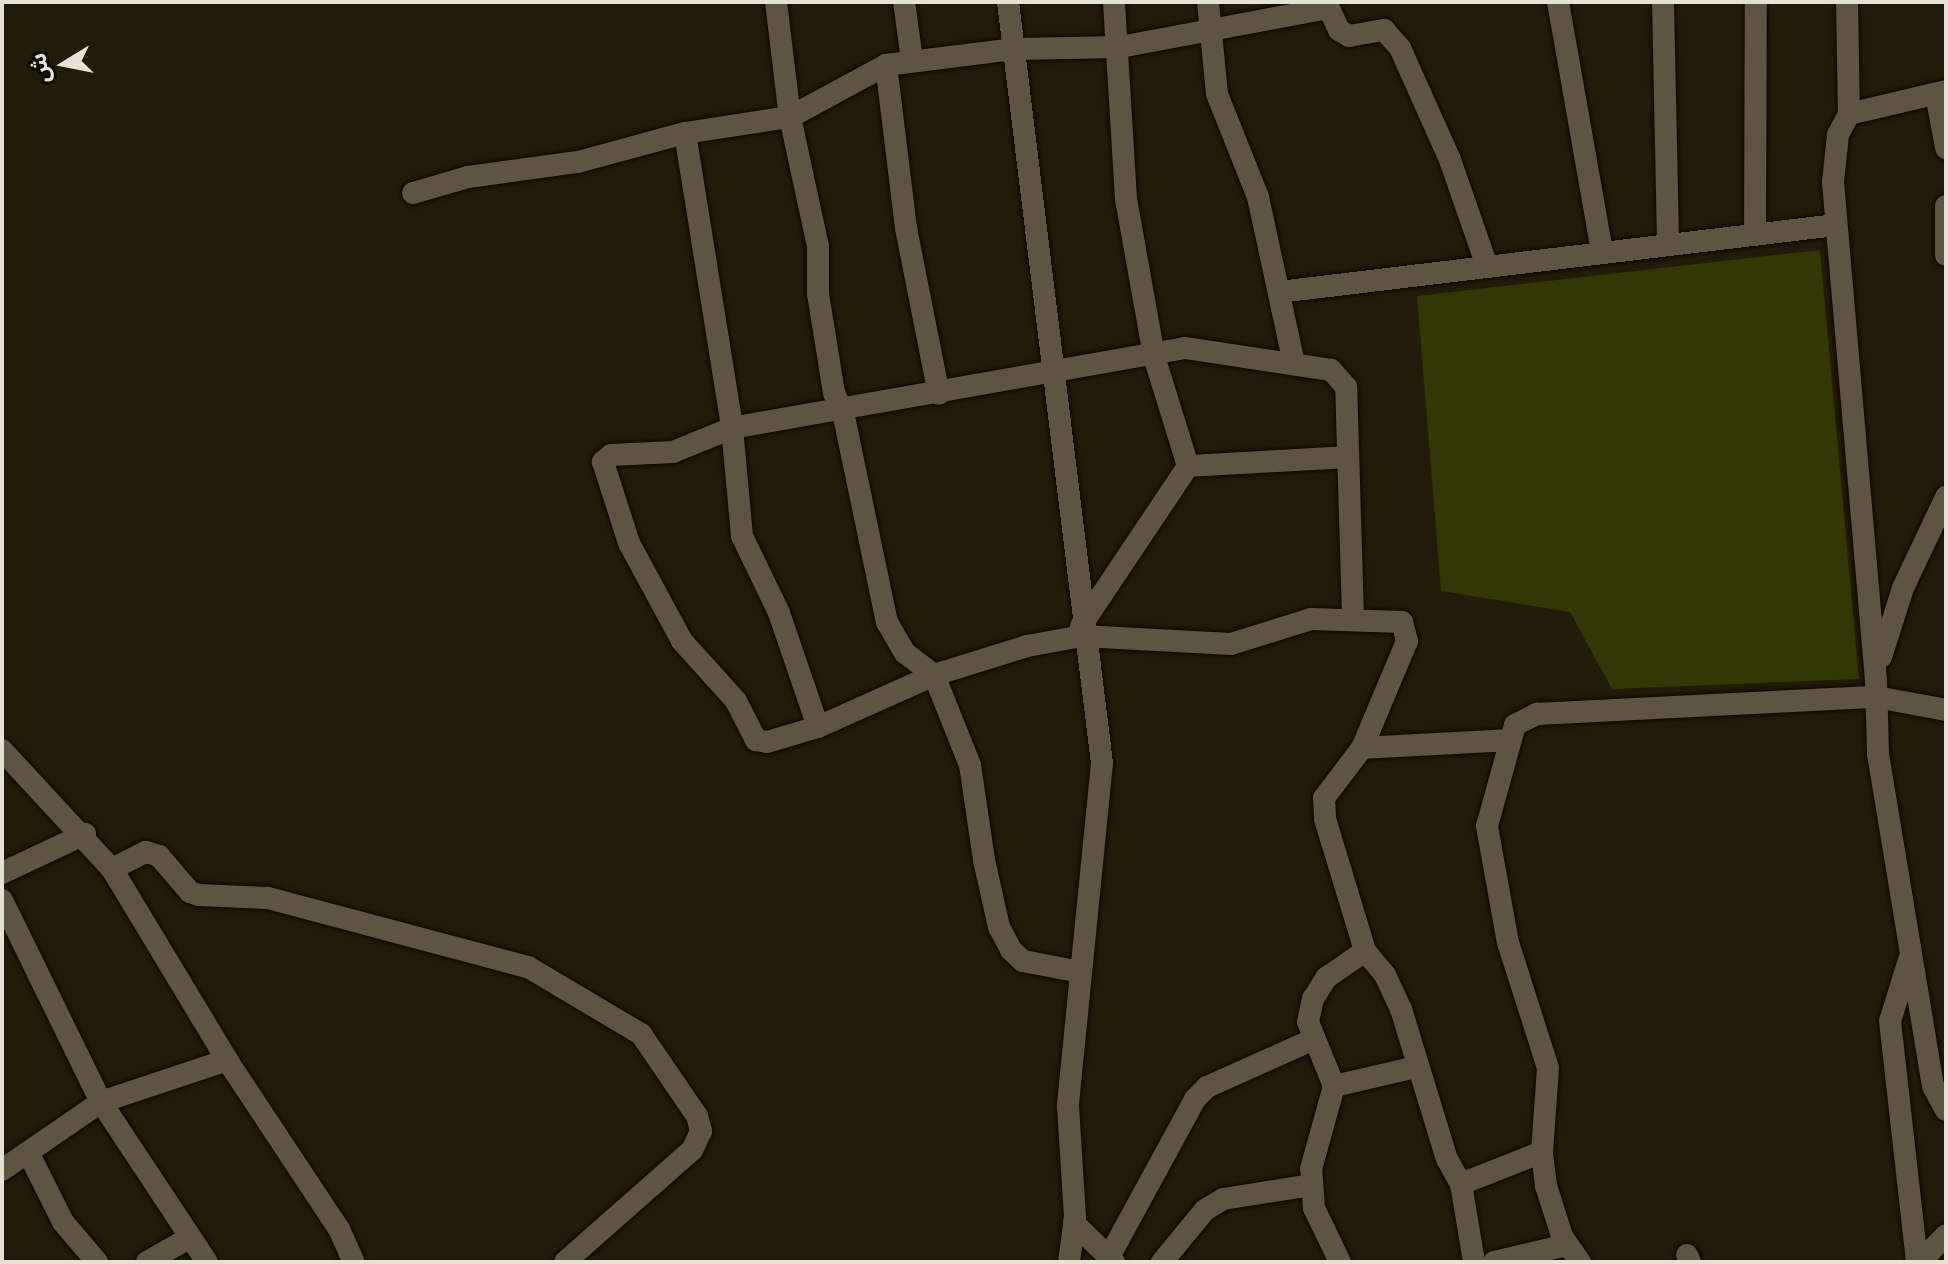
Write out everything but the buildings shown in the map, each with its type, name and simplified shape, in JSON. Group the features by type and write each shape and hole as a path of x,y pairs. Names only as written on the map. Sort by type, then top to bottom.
{"street":[{"path":"776,2 790,117 816,237 818,294 834,393 843,412 887,622 905,653 934,675 970,765 999,927 1023,961 1080,972"},
{"path":"904,2 912,60"},
{"path":"1008,2 1050,373 1102,763 1068,1106 1073,1257"},
{"path":"1082,631 1188,466 1154,356 1122,169 1120,47 1114,2"},
{"path":"1208,2 1223,118 1254,184 1294,363"},
{"path":"1558,2 1602,252"},
{"path":"1663,2 1668,245"},
{"path":"1755,235 1756,2"},
{"path":"1847,2 1849,114 1833,155 1836,225 1876,689 1878,754 1933,1086 1946,1110"},
{"path":"413,193 468,177 578,162 685,133 790,117 886,65 1015,49 1120,47 1211,33 1327,5 1339,30 1349,36 1384,30 1400,48 1450,160 1487,266"},
{"path":"886,65 906,228 939,394"},
{"path":"1849,114 1941,92 1946,148"},
{"path":"685,133 732,428 742,536 779,613 818,727"},
{"path":"1946,206 1946,255"},
{"path":"1279,292 1836,225"},
{"path":"1353,617 1346,387 1340,375 1294,363 1201,346 843,412 732,428 673,452 611,455 603,462 629,543 682,641 736,701 756,740 767,742 818,727 934,675 1006,651 1082,631 1231,644 1311,619 1353,617 1402,622 1408,630 1362,748 1324,798 1365,951 1385,975 1401,1009 1416,1067 1461,1184 1474,1262"},
{"path":"1188,466 1347,457"},
{"path":"1876,689 1884,638 1946,497"},
{"path":"1494,1262 1574,1254 1552,1210 1542,1152 1548,1068 1508,943 1487,826 1515,725 1537,714 1876,689 1946,710"},
{"path":"1362,748 1510,740"},
{"path":"2,750 85,834 112,869 227,1060 339,1229 354,1262"},
{"path":"2,873 85,834"},
{"path":"112,869 146,852 159,856 190,892 199,895 268,898 528,967 641,1034 697,1116 701,1131 692,1150 565,1262"},
{"path":"2,900 101,1102 207,1262"},
{"path":"1340,1262 1334,1242 1317,1222 1311,1185 1334,1086 1312,1040 1308,1022 1313,999 1326,978 1365,951"},
{"path":"1910,957 1890,1021 1918,1262"},
{"path":"1074,1223 1112,1260 1195,1099 1207,1087 1312,1040"},
{"path":"2,1170 101,1102 227,1060"},
{"path":"1334,1086 1416,1067"},
{"path":"28,1152 63,1222 97,1262"},
{"path":"1461,1184 1542,1152"},
{"path":"1162,1262 1205,1210 1223,1199 1311,1185"},
{"path":"1918,1262 1946,1235"},
{"path":"147,1262 189,1238"}],"green space":[{"path":"1820,250 1859,679 1612,689 1570,612 1441,591 1417,296"}]}
